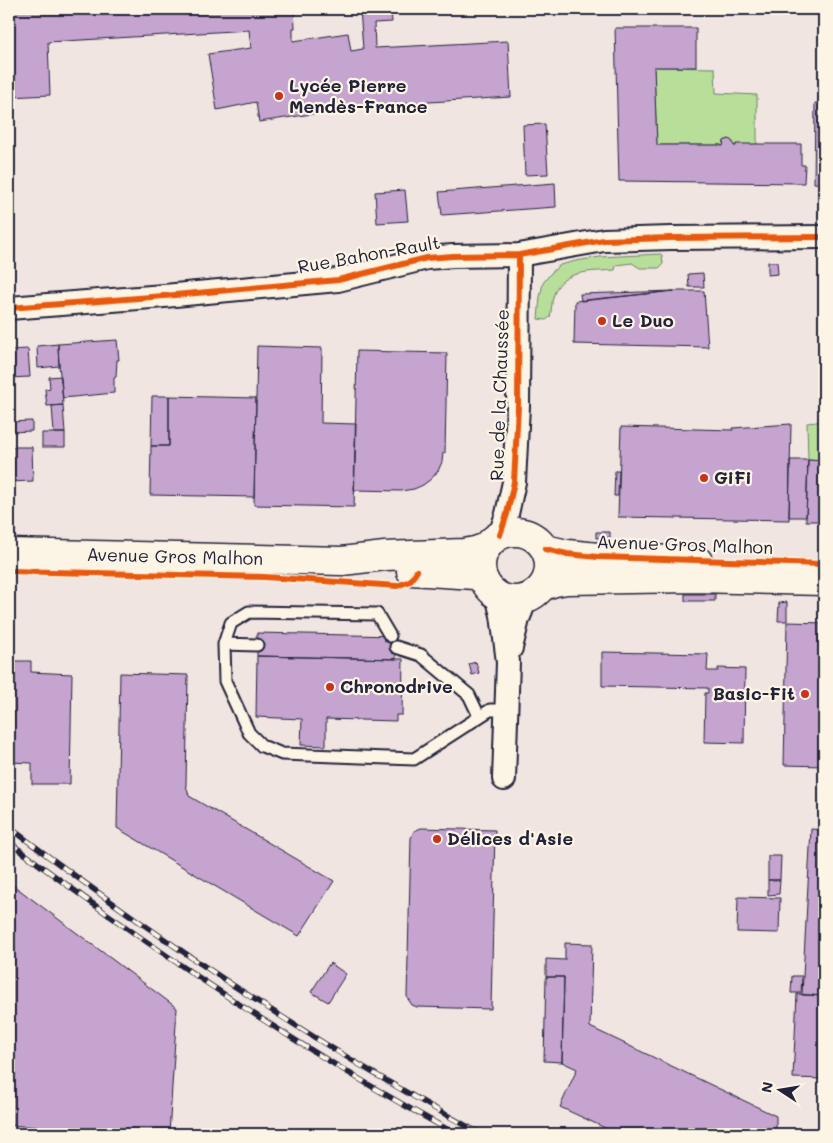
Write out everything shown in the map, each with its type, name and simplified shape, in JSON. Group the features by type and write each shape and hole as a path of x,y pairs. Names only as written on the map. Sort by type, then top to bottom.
{"main road":[{"path":"510,532 521,532 530,535 539,541 545,549 549,558 550,568 548,577 535,593 516,601 506,600 490,588 481,572 483,555 494,541 510,532"},
{"name":"Avenue Gros Malhon","path":"9,553 342,561 385,556 464,553 475,551 494,541"},
{"name":"Avenue Gros Malhon","path":"545,549 567,554 598,557 824,564"},
{"name":"Avenue Gros Malhon","path":"342,561 383,569 475,575 490,588"},
{"name":"Avenue Gros Malhon","path":"535,593 555,582 567,580 693,578 824,581"}],"street":[{"name":"Rue Bahon-Rault","path":"9,308 338,280 428,258 519,254 604,240 824,237"},
{"name":"Rue de la Chaussée","path":"494,541 508,514 514,482 518,406 519,254"},
{"path":"490,588 502,615 508,662 504,779"},
{"path":"508,662 518,619 535,593"}],"lane":[{"path":"390,636 377,614 249,612 231,623 224,644 225,682 248,732 262,746 282,754 414,759 490,710 506,710"},
{"path":"224,644 257,645"},
{"path":"396,647 421,655 469,695 480,716"}],"green space":[{"path":"654,67 715,68 716,93 757,95 757,144 734,146 733,142 729,139 724,141 723,146 657,145"},
{"path":"662,255 663,264 659,268 640,268 632,263 616,265 615,270 579,273 571,276 558,286 553,297 550,317 546,320 538,319 543,283 560,265 600,257"},
{"path":"824,421 824,461 808,460 807,423"}],"building":[{"path":"9,9 294,9 295,28 293,28 293,41 348,33 351,51 363,49 360,9 391,9 392,22 374,23 375,48 508,41 511,97 364,106 259,122 256,102 217,110 208,54 251,48 249,30 48,42 50,95 9,97 9,54 12,54 9,44"},
{"path":"615,28 696,28 696,67 654,67 657,145 723,146 724,141 729,139 733,142 734,146 736,144 801,144 801,165 805,165 804,183 619,181"},
{"path":"815,103 824,103 824,184 814,183"},
{"path":"545,124 548,174 525,175 523,125"},
{"path":"555,183 556,207 442,215 439,192"},
{"path":"405,190 408,221 377,223 375,192"},
{"path":"768,262 777,262 778,274 768,275"},
{"path":"703,273 704,287 689,287 688,274"},
{"path":"674,291 581,301 580,294"},
{"path":"674,291 704,291 708,347 574,344 575,301"},
{"path":"117,340 119,360 117,360 116,377 114,378 114,393 63,398 58,344"},
{"path":"58,344 59,366 38,368 37,346"},
{"path":"257,346 322,348 321,423 356,424 354,507 254,505"},
{"path":"28,349 30,377 9,378 9,350"},
{"path":"357,351 447,353 445,453 443,453 438,471 423,485 401,491 354,490"},
{"path":"61,376 63,405 47,406 45,389 50,388 49,377"},
{"path":"152,396 169,396 169,446 151,446"},
{"path":"169,396 256,398 254,497 150,495 151,446 169,446"},
{"path":"63,405 65,433 54,433 52,406"},
{"path":"32,421 32,431 9,432 9,422"},
{"name":"GiFi","path":"791,424 789,520 618,517 621,427 733,430 732,428"},
{"path":"42,433 65,433 65,447 42,447"},
{"path":"9,447 32,447 33,481 9,482"},
{"path":"790,460 808,460 806,517 789,517"},
{"path":"808,460 824,461 824,521 806,521"},
{"path":"615,471 619,471 618,496 614,496"},
{"path":"596,532 610,532 610,538 596,538"},
{"path":"685,594 715,594 715,601 685,601"},
{"path":"787,602 787,621 778,621 779,603"},
{"name":"Basic-Fit","path":"787,622 824,623 824,766 784,765"},
{"path":"257,633 396,636 396,659 257,656"},
{"path":"602,652 708,654 707,671 718,671 718,668 745,669 744,743 704,742 705,693 708,693 708,688 602,686"},
{"name":"Chronodrive","path":"257,656 403,659 402,715 396,715 396,721 326,719 326,746 301,745 302,719 256,717"},
{"path":"9,661 31,661 31,672 72,674 70,784 32,784 32,763 9,762"},
{"path":"476,662 479,673 472,675 469,664"},
{"path":"120,673 188,675 186,785 189,796 334,881 299,936 117,828"},
{"path":"421,828 495,830 491,1009 417,1007 412,1005 408,999 411,838 414,831"},
{"path":"811,829 824,830 824,996 802,995"},
{"path":"768,856 781,856 780,880 768,880"},
{"path":"768,880 780,880 779,894 768,895"},
{"path":"9,882 177,1008 169,1134 138,1134 9,1125"},
{"path":"738,897 780,898 779,933 737,932"},
{"path":"565,943 592,944 590,1027 776,1116 776,1134 618,1134 560,1107 577,1069 562,1062 564,977 546,977 546,959 565,960"},
{"path":"330,963 346,974 328,1002 311,992"},
{"path":"792,976 802,976 801,993 791,993"},
{"path":"546,977 564,977 562,1062 544,1061"},
{"path":"797,994 824,996 824,1079 793,1078"}],"railway":[{"path":"9,827 123,910 239,990 419,1100 481,1134"},
{"path":"9,842 117,921 227,996 340,1068 456,1134"}],"cycle path":[{"path":"9,308 338,280 427,258 519,255 604,240 824,237"},
{"path":"500,535 514,482 518,406 519,255"},
{"path":"545,549 567,554 598,557 824,564"},
{"path":"9,571 264,577 397,586 410,581 417,571"}],"place":[{"name":"Lycée Pierre Mendès-France","path":"279,96"},
{"name":"Le Duo","path":"602,321"},
{"name":"GiFi","path":"704,478"},
{"name":"Chronodrive","path":"330,687"},
{"name":"Basic-Fit","path":"805,694"},
{"name":"Délices d'Asie","path":"437,839"}]}
